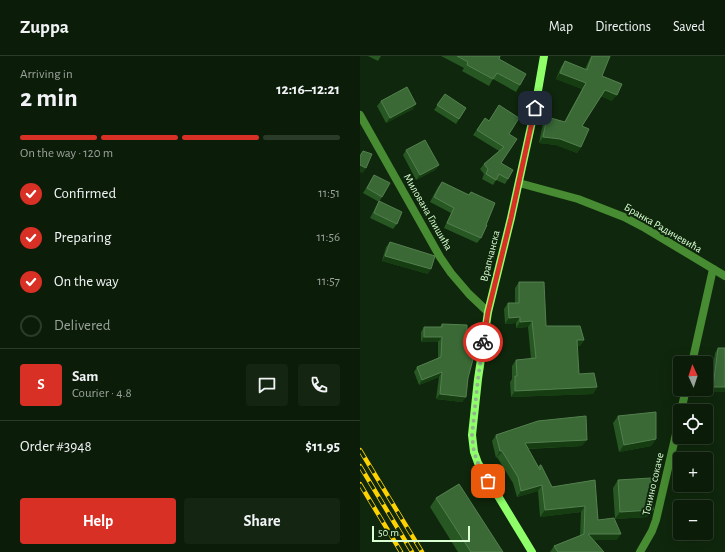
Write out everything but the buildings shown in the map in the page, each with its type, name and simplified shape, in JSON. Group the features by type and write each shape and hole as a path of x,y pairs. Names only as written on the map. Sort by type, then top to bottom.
{"main road":[{"name":"Врапчанска","path":"532,552 478,463 474,452 472,435 478,379 488,312 519,183 535,108 544,56"}],"street":[{"name":"Милована Глишића","path":"360,115 451,273 469,294 488,312"},
{"name":"Бранка Радичевића","path":"519,183 578,199 611,211 635,223 725,276"},
{"path":"694,356 713,269"},
{"name":"Тонино сокаче","path":"640,552 652,531 656,520 674,444"}],"railway":[{"path":"360,450 422,552"},
{"path":"360,466 412,552"},
{"path":"360,484 401,552"}],"way so far":[{"path":"483,342 472,435 474,452 488,481"}],"route":[{"path":"483,342 488,312 511,218 535,108"}]}
